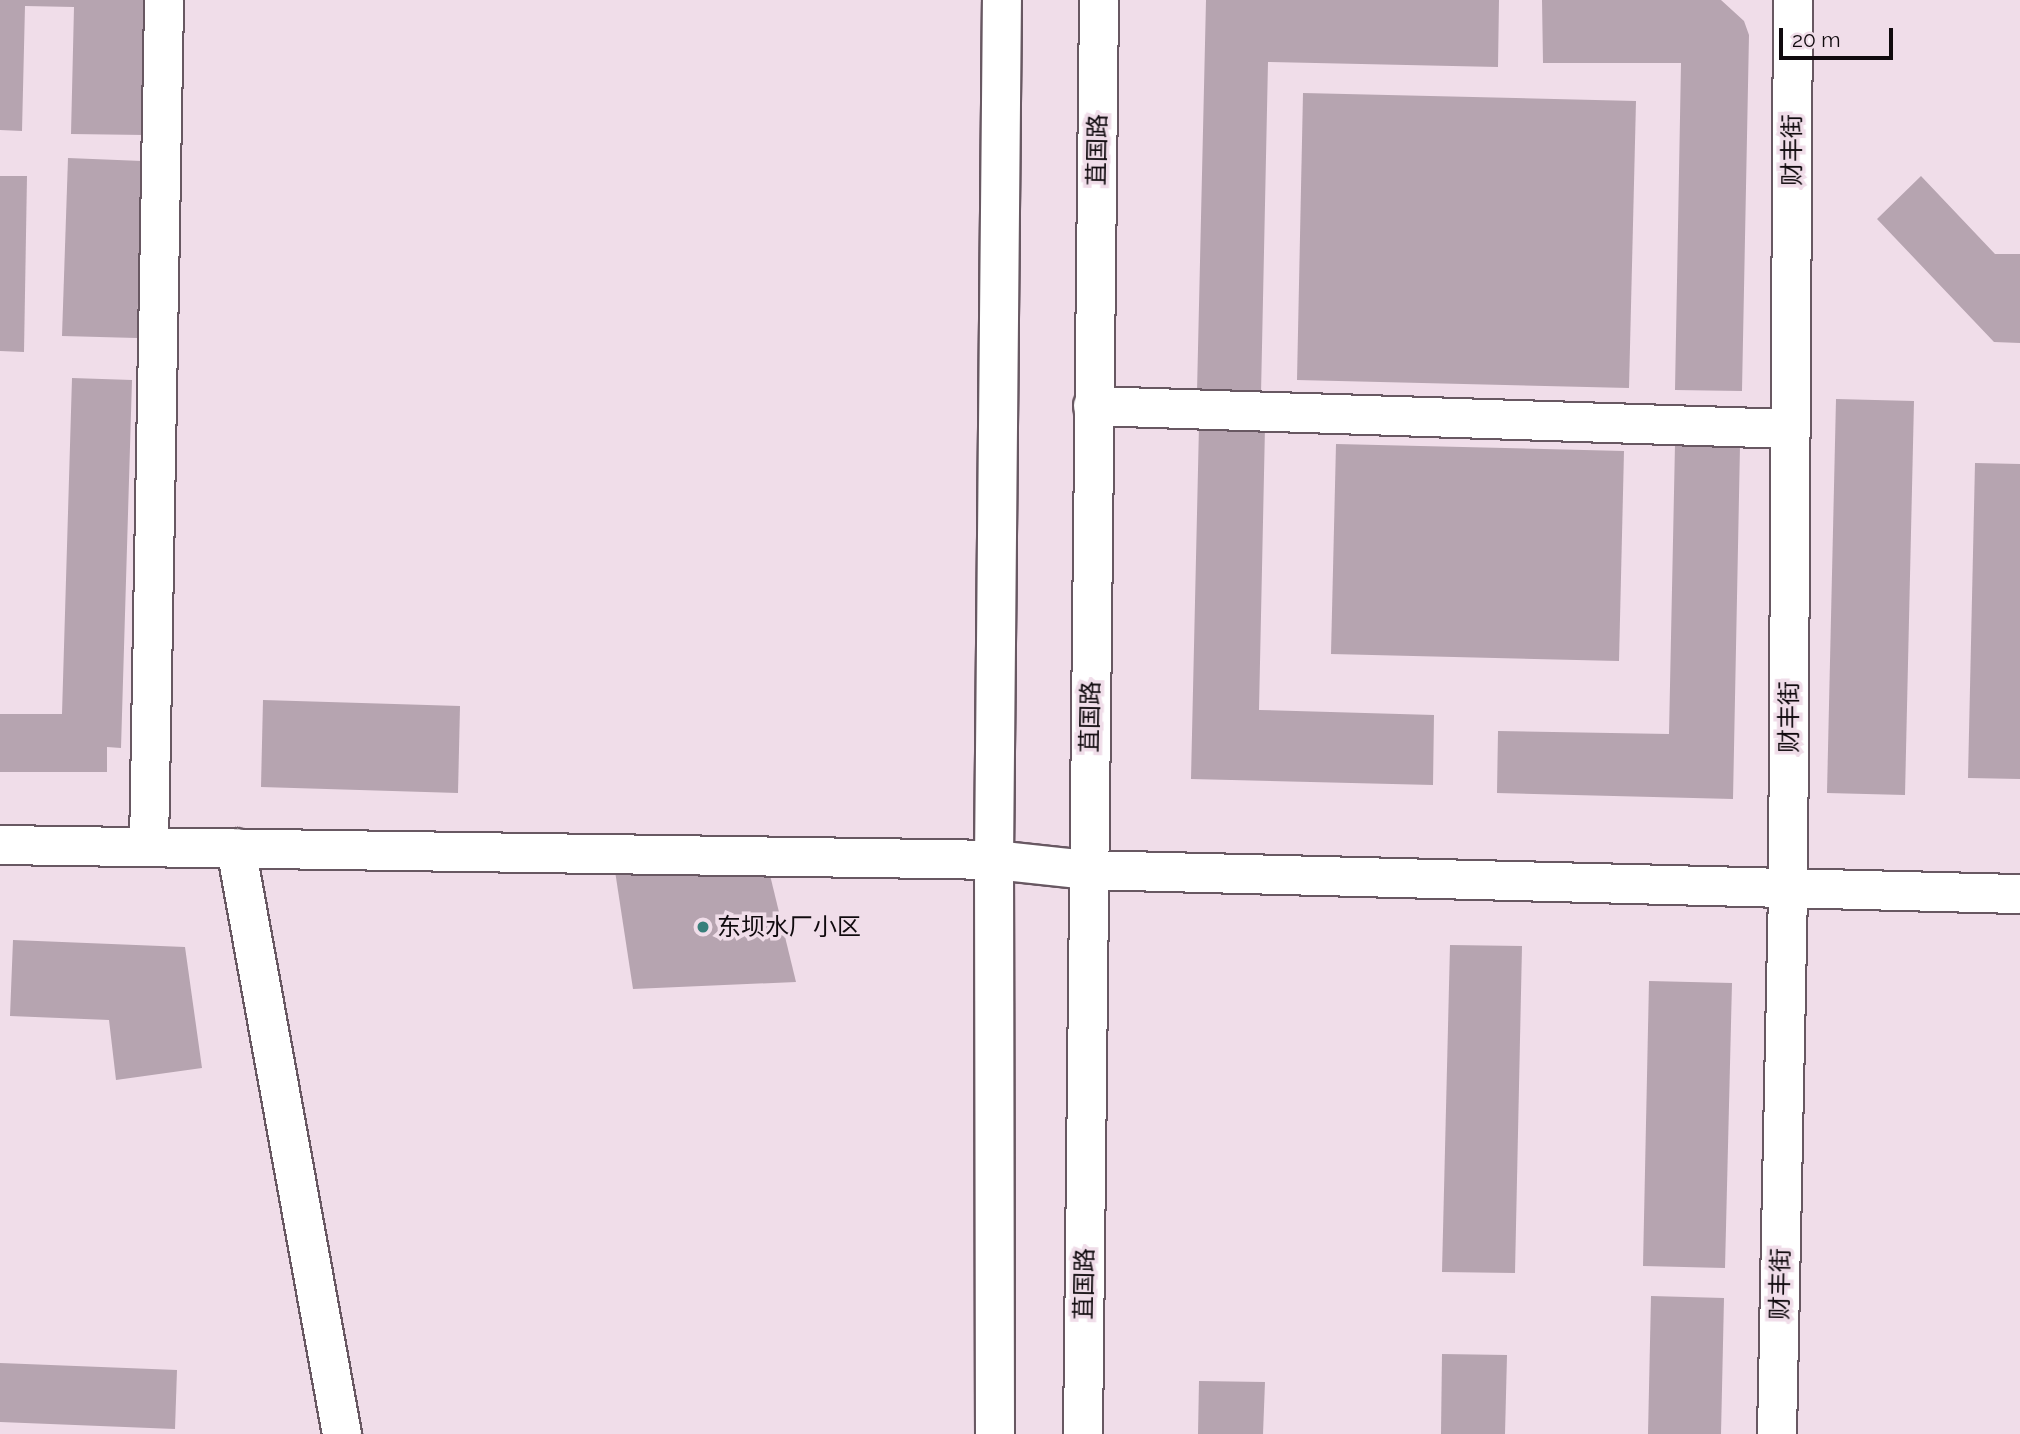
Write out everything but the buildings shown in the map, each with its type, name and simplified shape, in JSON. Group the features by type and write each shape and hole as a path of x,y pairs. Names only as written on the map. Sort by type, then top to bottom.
{"street":[{"path":"149,846 164,0"},
{"path":"995,1434 994,860 1002,0"},
{"name":"苴国路","path":"1083,1434 1099,0"},
{"name":"财丰街","path":"1777,1434 1788,888 1793,0"},
{"path":"1093,406 1791,429"},
{"path":"0,845 994,860 1088,870 2020,894"},
{"path":"236,848 342,1434"}],"place":[{"name":"东坝水厂小区","path":"703,927"}]}
